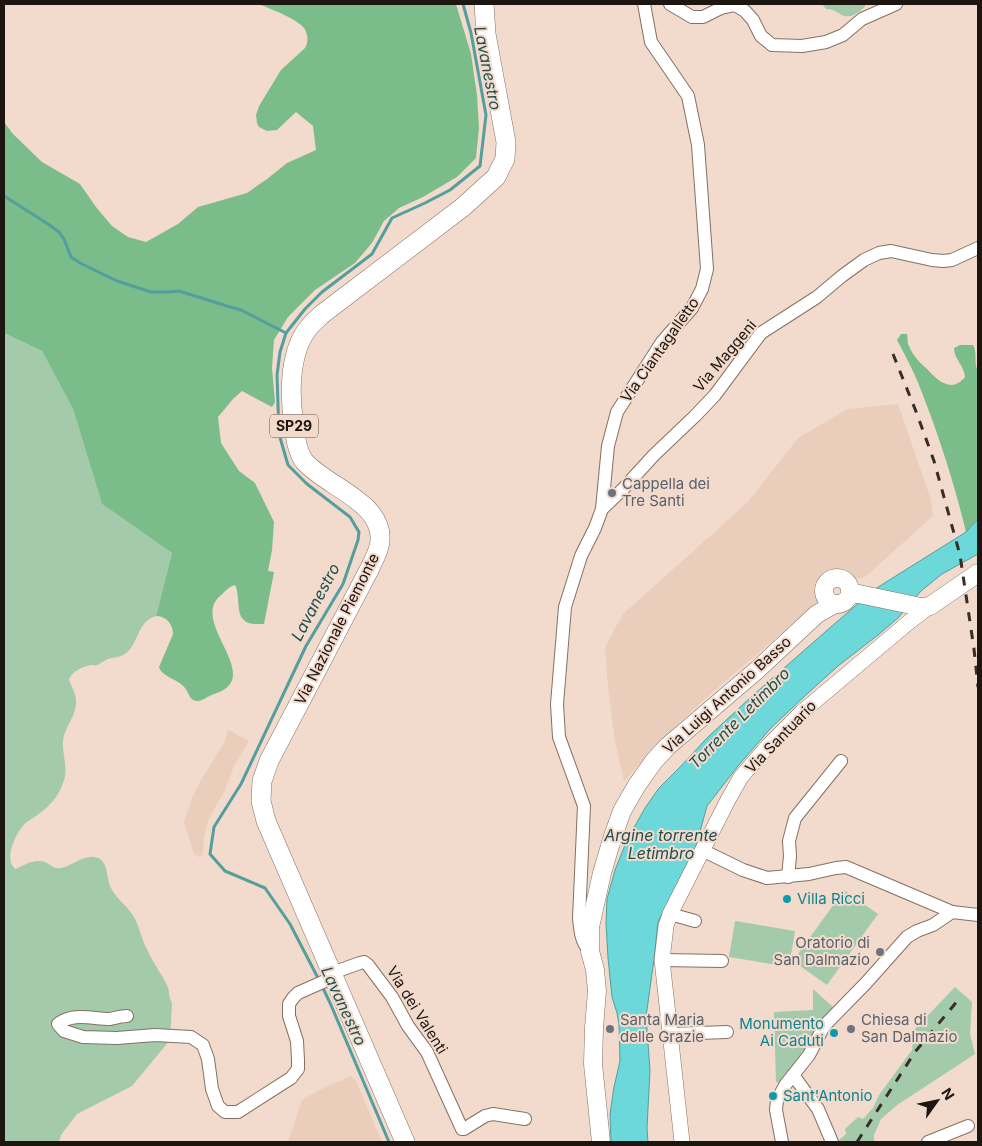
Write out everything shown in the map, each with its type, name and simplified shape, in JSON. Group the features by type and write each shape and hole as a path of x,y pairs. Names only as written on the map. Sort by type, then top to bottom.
{"main road":[{"name":"Via Nazionale Piemonte","path":"404,1142 266,821 261,801 262,781 269,762 370,568 380,542 380,533 375,518 367,508 315,471 303,460 296,443 292,411 293,367 296,354 309,326 321,315 463,207 496,177 505,159 506,142 486,34 484,4"},
{"name":"Via Santuario","path":"921,606 978,573"},
{"name":"Via Luigi Antonio Basso","path":"590,951 592,914 610,845 622,811 637,785 654,762 668,746 758,670 817,614 830,599 824,590 828,582 835,578 840,578 847,582 851,590 857,595"},
{"path":"830,599 839,604 857,595 921,606"},
{"name":"Via Ciantagalletto","path":"590,951 595,970 597,991 593,1064 601,1142"}],"street":[{"name":"Via Ciantagalletto","path":"590,951 584,944 579,918 584,806 559,737 557,704 565,607 581,556 595,528 602,508 608,446 618,412 662,342 692,308 702,289 707,269 698,144 688,96 652,42 644,4"},
{"path":"670,4 692,17 703,18 721,8 734,5 753,20 762,36 772,45 802,46 826,42 843,35 862,19 896,4"},
{"name":"Via Maggeni","path":"602,508 715,395 761,333 817,297 864,260 879,253 891,251 943,261 952,260 978,248"},
{"name":"Via Santuario","path":"682,1142 662,960 666,926 670,914 729,798 742,778 768,746 802,712 909,622 921,606"},
{"path":"788,877 789,840 796,818 841,761"},
{"path":"702,850 743,870 767,878 788,877 846,867 952,912 978,915"},
{"path":"782,1142 776,1110 777,1100 786,1084 809,1055 824,1026 907,937 933,925 952,912"},
{"path":"670,914 695,921"},
{"path":"662,960 722,961"},
{"name":"Via dei Valenti","path":"333,975 360,963 364,962 368,965 392,997 408,1026 427,1052 462,1129 485,1116 493,1114 525,1119"},
{"path":"127,1016 112,1019 74,1017 58,1024 64,1031 83,1038 155,1035 191,1037 203,1045 208,1059 212,1089 218,1106 225,1112 238,1112 292,1078 298,1068 297,1041 289,1016 289,1004 298,993 333,975"},
{"path":"670,1034 727,1032"},
{"path":"793,1075 818,1109 832,1142"},
{"path":"928,1142 968,1126"}],"shaded area":[{"path":"898,404 931,500 933,516 865,577 838,584 709,695 669,733 624,781 615,741 605,647 623,614 747,503 798,438 848,409"},
{"path":"228,730 249,741 234,766 224,792 209,818 204,837 203,854 199,857 194,854 184,822 192,798 225,741"},
{"path":"351,1076 356,1081 382,1142 288,1142 302,1100"}],"green space":[{"path":"259,4 456,4 471,54 477,95 479,128 476,158 457,177 423,197 399,208 384,221 372,243 355,263 315,290 288,317 274,340 272,368 275,402 272,407 242,391 218,417 221,443 239,471 255,483 274,522 268,571 274,572 264,624 248,623 242,617 235,585 220,596 213,607 213,620 231,663 233,676 228,686 197,701 192,699 181,684 164,674 159,667 173,634 172,627 168,621 163,617 156,616 172,553 102,504 73,409 42,351 4,333 4,122 13,134 42,162 80,184 112,226 128,237 146,242 178,224 198,207 247,193 287,163 316,150 313,126 296,112 277,130 267,131 259,127 257,123 256,115 259,106 281,70 305,48 307,40 306,31 298,23"},
{"path":"822,4 866,5 857,13 848,16 826,9"},
{"path":"4,333 42,351 73,409 102,504 172,553 156,616 145,623 130,650 123,655 108,659 97,665 82,668 76,671 69,679 75,695 76,706 63,741 65,778 51,804 22,827 11,848 10,860 15,869 37,861 43,861 58,868 66,867 88,857 102,860 106,867 109,884 116,896 135,919 152,960 167,985 172,1003 170,1040 132,1086 77,1114 61,1135 59,1142 4,1142"},
{"path":"901,334 907,334 910,349 921,363 939,381 949,385 960,382 965,377 954,348 960,345 973,345 974,348 978,371 978,519 966,532 951,476 933,421 917,379 897,340"},
{"path":"844,890 878,914 827,985 793,961"},
{"path":"735,921 795,931 789,967 729,957"},
{"path":"955,987 972,1002 970,1034 975,1054 897,1105 881,1119 874,1135 874,1142 837,1142 846,1134 845,1129 858,1117 863,1119 873,1108 879,1095 912,1050 914,1030"},
{"path":"813,989 834,1008 821,1024 786,1077 781,1083 776,1082 774,1012 813,1010"}],"water":[{"name":"Argine torrente Letimbro","path":"978,519 978,554 942,574 921,591 898,618 838,666 807,694 770,729 707,806 696,846 658,922 646,1017 650,1070 648,1142 611,1142 610,1114 620,1061 619,1025 612,997 608,958 607,899 615,870 627,840 645,808 659,788 707,738 832,626 875,589 966,532"}],"waterway":[{"name":"Lavanestro","path":"319,980 290,924 265,888 225,871 210,854 214,827 241,784 306,646 343,584 358,540 359,532 350,517 307,484 288,465 279,434 277,375 280,352 286,333 305,309 322,292 372,254 392,218 450,190 480,166 486,115 471,33 463,4"},
{"path":"4,196 59,232 71,257 117,281 151,292 179,291 241,310 286,333"},
{"name":"Lavanestro","path":"322,986 389,1142"}],"railway":[{"path":"893,354 934,461 960,555 978,687"},
{"path":"857,1142 915,1052 959,999"}],"place":[{"name":"Cappella dei Tre Santi","path":"612,493"},
{"name":"Villa Ricci","path":"787,899"},
{"name":"Oratorio di San Dalmazio","path":"880,952"},
{"name":"Santa Maria delle Grazie","path":"610,1029"},
{"name":"Chiesa di San Dalmazio","path":"851,1029"},
{"name":"Monumento Ai Caduti","path":"834,1033"},
{"name":"Sant'Antonio","path":"773,1096"}],"water label":[{"name":"Torrente Letimbro","path":"739,718"}]}
